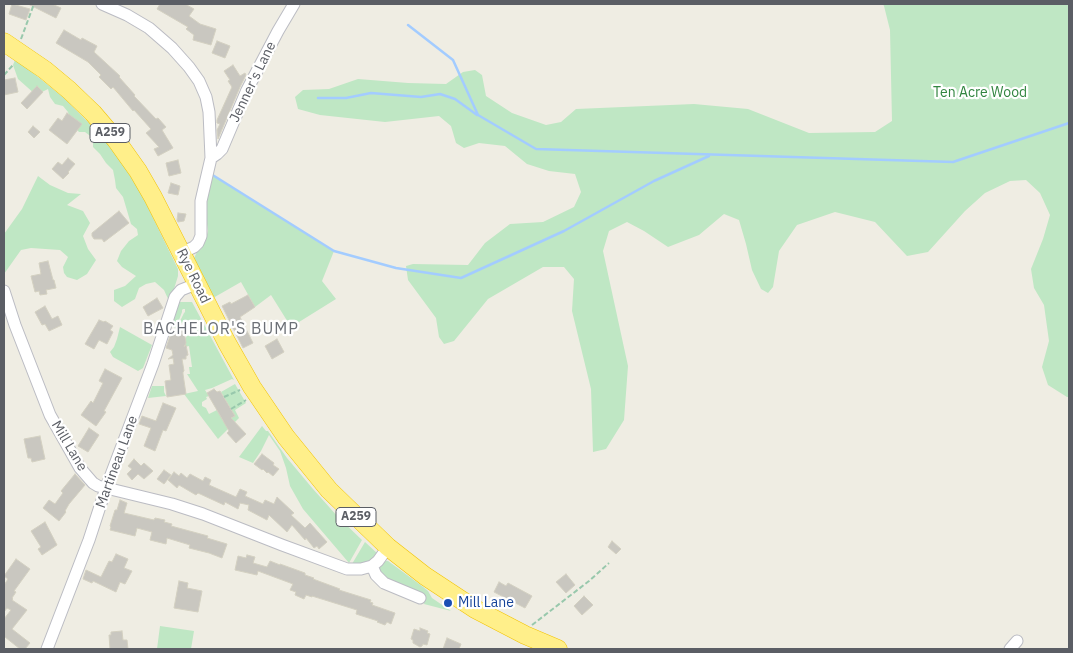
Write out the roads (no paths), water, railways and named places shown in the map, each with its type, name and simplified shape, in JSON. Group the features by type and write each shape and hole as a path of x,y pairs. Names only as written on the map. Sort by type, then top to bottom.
{"highway":[{"name":"Rye Road","path":"12,42 93,113 116,140 138,171 153,196 196,284 245,376 286,437 329,490 388,547 439,586 475,609 558,649"}],"street":[{"path":"102,4 127,15 149,28 172,48 189,66 199,81 206,97 209,112 211,158 201,201 201,236 194,247 181,253"},
{"name":"Jenner's Lane","path":"211,158 222,149 248,90 294,4"},
{"name":"Martineau Lane","path":"47,649 153,364 175,297 182,290 196,284"},
{"name":"Mill Lane","path":"4,291 15,325 50,415 80,468 93,483 98,486 172,504 203,514 347,569 361,569 372,566"},
{"path":"388,547 372,566 376,575 384,583 420,598"}],"waterway":[{"path":"408,25 453,60 478,115 536,149 953,162 1069,123"},
{"path":"318,98 346,98 371,93 421,97 440,94 455,99 477,115"},
{"path":"211,174 334,251 396,268 461,278 564,231 654,181 709,156"}],"place":[{"name":"Mill Lane","path":"448,603"}],"district":[{"name":"BACHELOR'S BUMP","path":"221,329"}],"park label":[{"name":"Ten Acre Wood","path":"980,93"}]}
